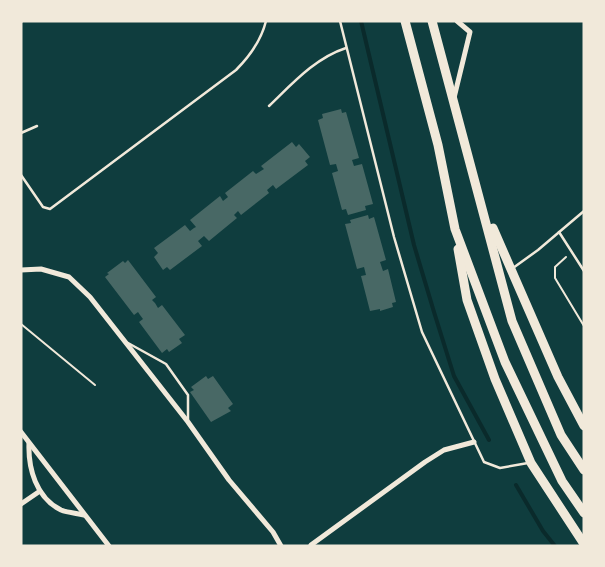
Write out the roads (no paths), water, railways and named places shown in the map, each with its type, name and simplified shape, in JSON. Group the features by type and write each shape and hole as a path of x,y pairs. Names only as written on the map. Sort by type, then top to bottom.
{"main road":[{"path":"405,21 438,145 467,300 496,379 531,463 584,544"},
{"path":"432,21 484,209 512,321 561,435 584,470"},
{"path":"484,209 558,377 584,426"},
{"path":"455,229 505,362 562,481 584,513"}],"street":[{"path":"453,101 470,32 458,21"},
{"path":"21,270 41,269 69,277 90,297 188,422 229,480 273,532 281,546"},
{"path":"21,432 109,546"},
{"path":"29,442 30,468 40,491 59,509 84,515"},
{"path":"311,545 425,462 444,450 474,442"},
{"path":"21,504 40,491"}],"lane":[{"path":"21,175 44,207 50,209 236,70 248,58 258,42 266,21"},
{"path":"340,21 394,237 422,332 484,462 500,468 531,463"},
{"path":"269,106 317,63 334,52 346,48"},
{"path":"21,133 37,126"},
{"path":"512,269 584,211"},
{"path":"559,232 584,272"},
{"path":"125,341 166,364 188,395 188,422"}],"waterway":[{"path":"361,21 414,245 434,312 454,376 489,440"},
{"path":"516,485 543,531 555,546"}]}
